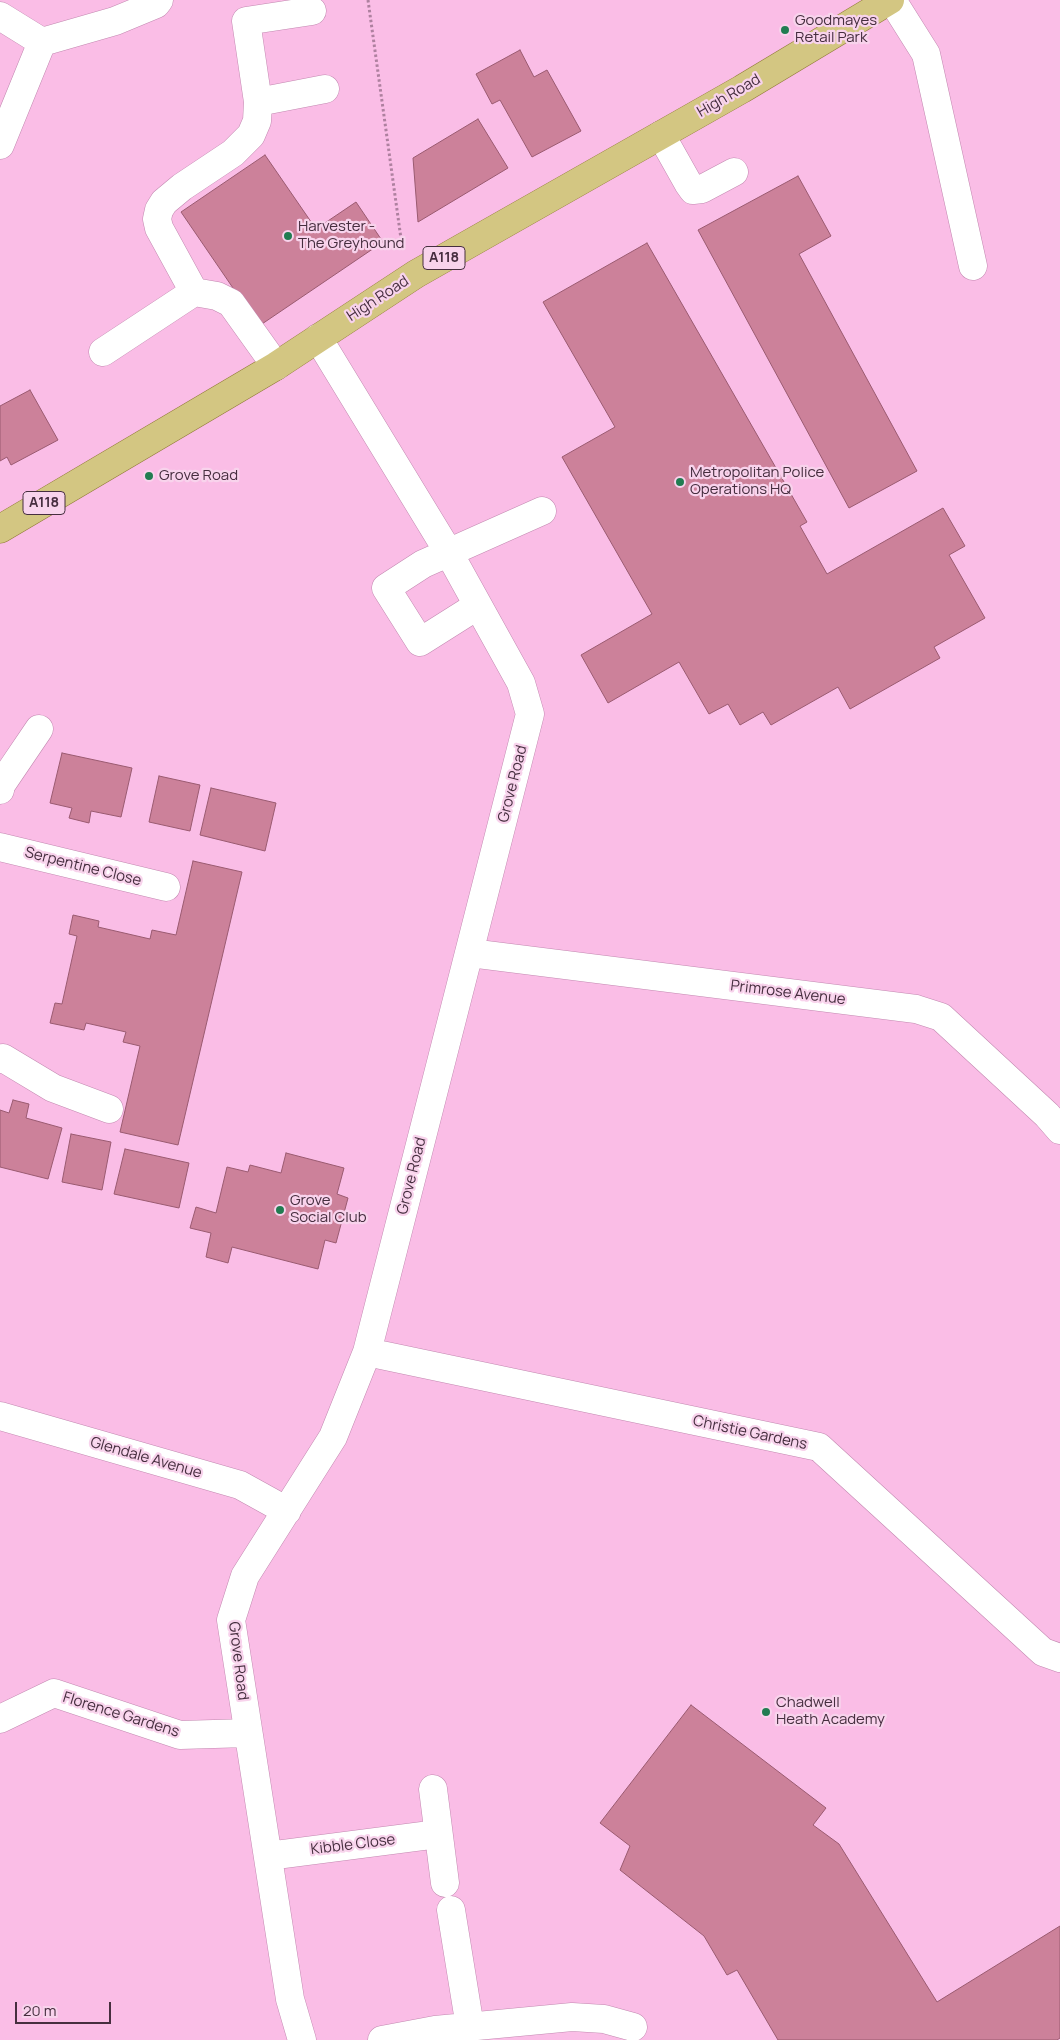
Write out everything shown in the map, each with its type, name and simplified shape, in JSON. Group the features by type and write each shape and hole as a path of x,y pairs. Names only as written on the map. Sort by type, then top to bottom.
{"main road":[{"name":"High Road","path":"0,529 276,366 416,274 742,89 891,0"}],"street":[{"path":"0,16 42,42 115,21 156,4 160,0"},
{"path":"891,0 926,54 974,266"},
{"path":"194,292 159,228 157,219 159,210 164,202 182,186 233,153 251,135 257,121 258,102 246,21 312,11"},
{"path":"0,145 42,42"},
{"path":"258,102 325,89"},
{"path":"661,135 693,190 702,189 734,172"},
{"path":"103,352 194,292 217,296 231,303 276,366"},
{"name":"Grove Road","path":"302,2040 290,1999 231,1620 245,1576 333,1437 367,1352 530,714 521,682 449,553 318,338"},
{"path":"477,606 420,642 386,588 423,564 542,511"},
{"path":"0,790 1,785 39,729"},
{"name":"Serpentine Close","path":"0,847 166,887"},
{"name":"Primrose Avenue","path":"470,953 916,1009 941,1017 1056,1116"},
{"path":"0,1059 3,1058 53,1088 108,1109"},
{"name":"Christie Gardens","path":"367,1352 819,1447 1043,1652 1060,1658"},
{"name":"Glendale Avenue","path":"0,1416 240,1485 287,1511"},
{"name":"Florence Gardens","path":"0,1719 54,1694 180,1735 248,1733"},
{"path":"433,1788 445,1883"},
{"name":"Kibble Close","path":"268,1856 438,1834"},
{"path":"451,1910 470,2028"},
{"path":"382,2040 435,2030 572,2017 604,2019 633,2027"}],"path":[{"path":"368,0 402,246 409,242"}],"building":[{"path":"520,50 534,77 547,70 581,131 532,157 500,100 492,104 476,74"},
{"path":"478,119 508,168 418,222 413,158"},
{"name":"Harvester - The Greyhound","path":"265,155 316,229 356,202 383,242 259,326 181,212"},
{"path":"798,176 831,236 799,254 917,471 849,508 698,230"},
{"name":"Metropolitan Police Operations HQ","path":"647,243 807,522 800,526 827,574 943,508 965,546 949,555 985,618 934,647 940,658 850,709 838,687 771,725 763,712 740,725 728,704 709,714 679,662 608,703 581,655 652,614 562,457 615,427 543,302"},
{"path":"30,390 58,440 11,465 7,457 0,461 0,406"},
{"path":"62,753 132,768 121,817 91,811 89,823 69,818 72,808 50,803"},
{"path":"159,776 200,785 190,831 149,822"},
{"path":"211,788 276,803 265,851 200,835"},
{"path":"193,861 242,872 178,1145 120,1132 140,1046 123,1042 126,1032 86,1023 84,1030 50,1023 55,1003 62,1004 77,936 69,934 73,915 99,921 98,927 150,939 152,930 176,935"},
{"path":"13,1100 29,1104 26,1118 62,1128 48,1179 0,1167 0,1110 9,1113"},
{"path":"71,1134 111,1142 102,1190 62,1182"},
{"path":"125,1149 189,1163 179,1208 114,1194"},
{"name":"Grove Social Club","path":"286,1153 344,1168 337,1194 348,1198 336,1243 325,1240 318,1269 232,1247 228,1263 206,1257 211,1233 190,1228 196,1207 216,1213 227,1167 248,1172 250,1165 281,1173"},
{"path":"691,1705 826,1808 813,1825 839,1844 937,2002 1060,1926 1060,2038 1057,2040 778,2040 737,1970 727,1975 704,1936 620,1870 630,1846 600,1823"}],"place":[{"name":"Goodmayes Retail Park","path":"785,30"},
{"name":"Harvester - The Greyhound","path":"288,236"},
{"name":"Grove Road","path":"149,476"},
{"name":"Metropolitan Police Operations HQ","path":"680,482"},
{"name":"Grove Social Club","path":"280,1210"},
{"name":"Chadwell Heath Academy","path":"766,1712"}]}
